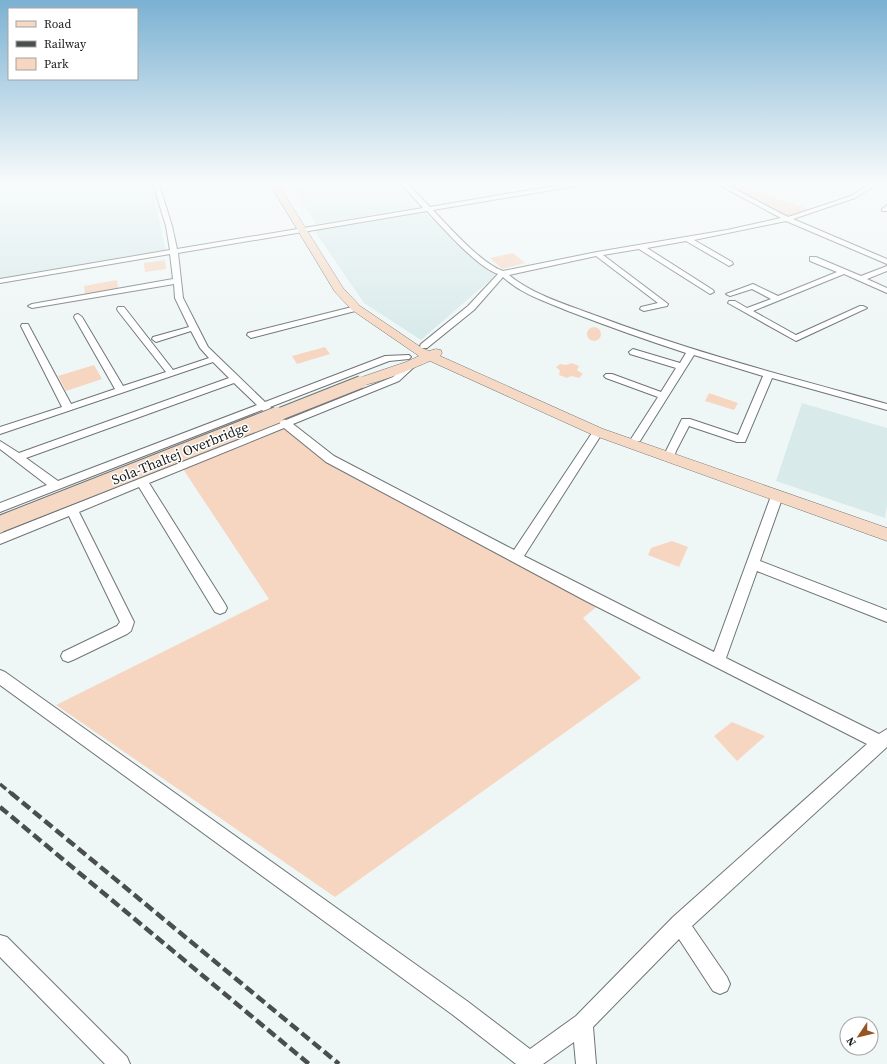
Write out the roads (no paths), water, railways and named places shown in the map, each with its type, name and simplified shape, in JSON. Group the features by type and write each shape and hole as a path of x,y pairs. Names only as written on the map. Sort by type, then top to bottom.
{"main road":[{"path":"307,234 339,290 356,308 421,355 598,432 887,535"},
{"path":"307,234 346,288 361,304 412,340 421,355 636,439 887,526"},
{"path":"357,380 421,355"},
{"name":"Sola-Thaltej Overbridge","path":"0,514 357,380"},
{"name":"Sola-Thaltej Overbridge","path":"0,524 357,380"}],"street":[{"path":"0,677 460,1008 532,1062 582,1023 680,924 884,740 718,661 330,460 264,407 204,348 179,298 170,234"},
{"path":"0,281 174,253 279,234"},
{"path":"452,234 493,270 503,273 597,254 714,234"},
{"path":"821,234 887,262"},
{"path":"688,239 729,264"},
{"path":"641,247 710,292"},
{"path":"597,254 664,304 644,309"},
{"path":"813,259 887,291"},
{"path":"861,279 887,268"},
{"path":"747,311 844,272"},
{"path":"503,273 508,279 521,286 558,304 614,327 887,407"},
{"path":"0,539 396,379 471,308 503,273"},
{"path":"32,306 177,281"},
{"path":"730,294 753,286 778,299"},
{"path":"732,303 796,338 863,308"},
{"path":"251,335 356,308"},
{"path":"121,309 171,373"},
{"path":"78,317 120,390"},
{"path":"25,326 68,408"},
{"path":"156,339 194,328"},
{"path":"636,439 692,351"},
{"path":"633,352 682,367"},
{"path":"0,508 388,358 421,355"},
{"path":"0,431 214,358"},
{"path":"671,451 686,421 741,440 769,373"},
{"path":"609,376 663,396"},
{"path":"17,457 235,379"},
{"path":"516,557 598,432"},
{"path":"0,444 56,486"},
{"path":"142,482 220,608"},
{"path":"718,661 777,496"},
{"path":"68,656 122,630 126,627 127,622 72,510"},
{"path":"753,564 887,616"},
{"path":"680,924 720,984"},
{"path":"0,944 120,1064"},
{"path":"582,1023 586,1064"}],"railway":[{"path":"0,784 12,794"},
{"path":"11,793 339,1064"},
{"path":"0,807 309,1064"}]}
